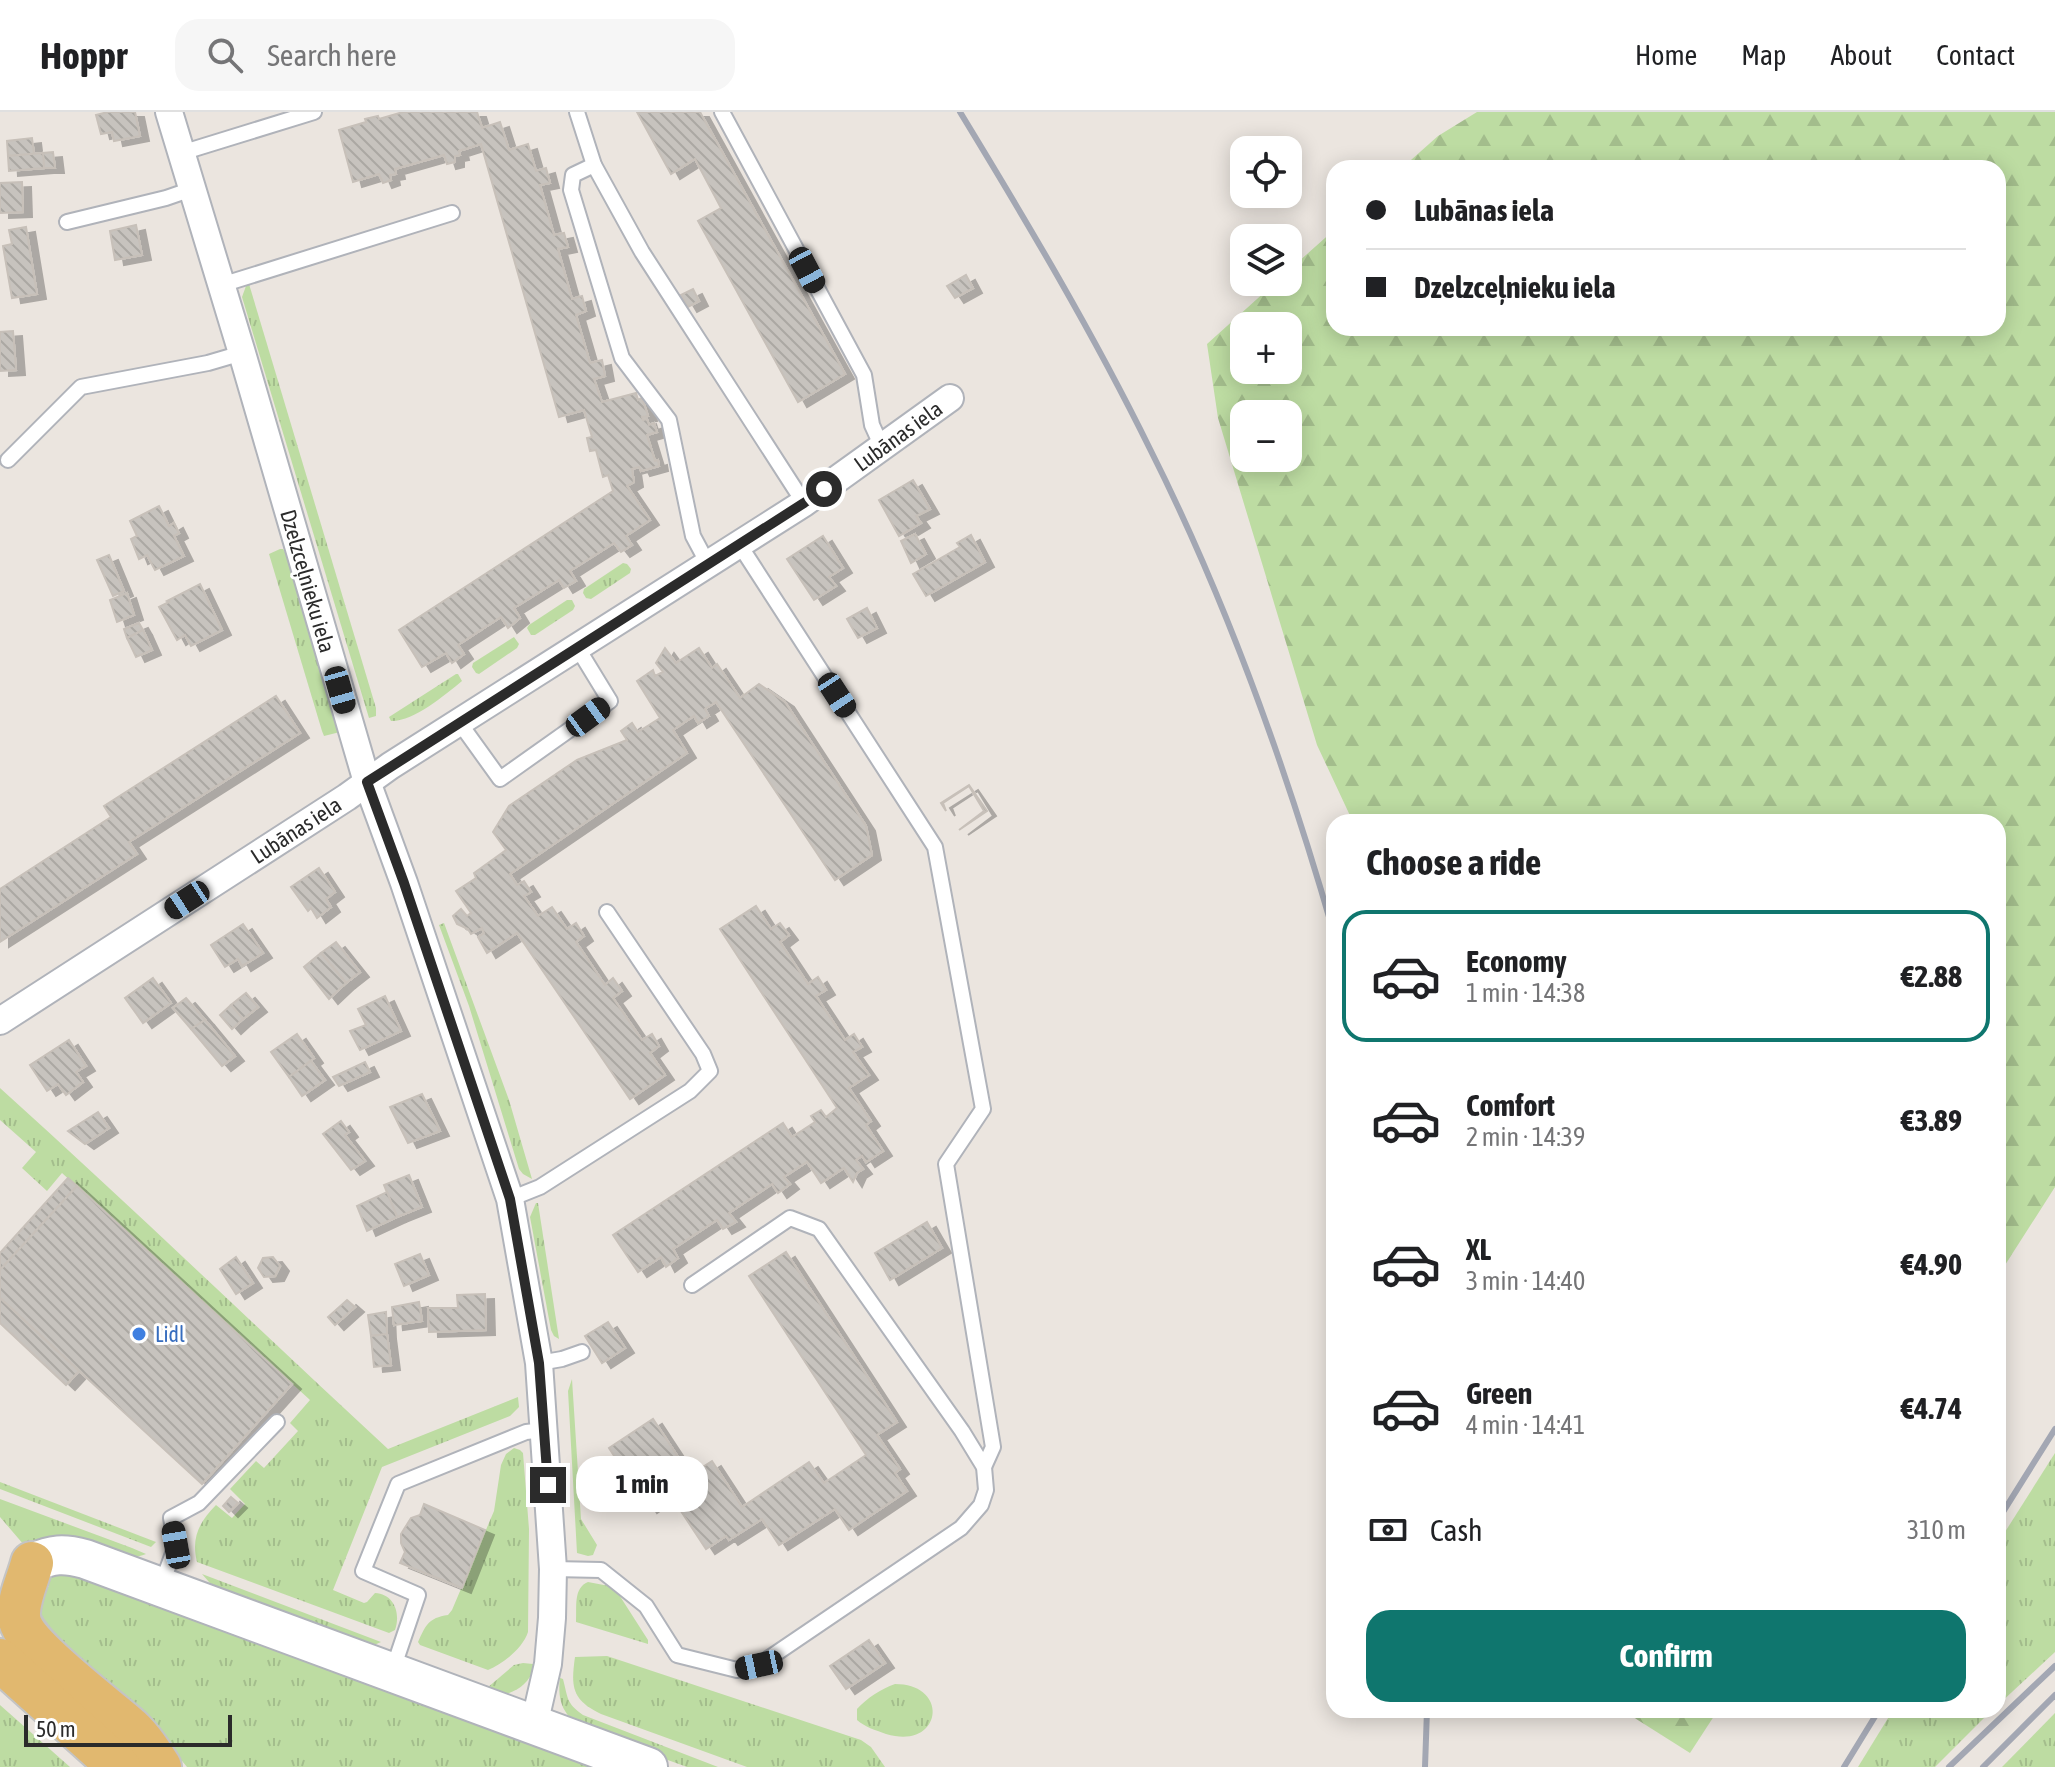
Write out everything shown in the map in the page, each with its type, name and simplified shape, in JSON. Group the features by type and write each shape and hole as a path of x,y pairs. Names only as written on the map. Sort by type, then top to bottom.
{"main road":[{"path":"160,1767 132,1730 60,1668 27,1633 19,1618 21,1599 16,1571 50,1556 67,1554 648,1767"},
{"path":"0,1660 119,1767"}],"street":[{"name":"Dzelzceļnieku iela","path":"169,112 367,782 510,1199 539,1363 553,1569 548,1664 532,1725"},
{"name":"Lubānas iela","path":"0,1021 459,722 804,503 950,398"}],"lane":[{"path":"577,112 594,165 642,252 804,503"},
{"path":"722,112 864,375 872,425 882,447"},
{"path":"181,153 310,113"},
{"path":"594,165 573,175 571,190 622,358 669,420 693,536 708,564"},
{"path":"67,222 192,189"},
{"path":"221,285 452,213"},
{"path":"8,460 81,387 208,363 242,353"},
{"path":"739,544 935,847 983,1109 946,1164 993,1447 984,1467"},
{"path":"459,722 500,779 610,701 577,647"},
{"path":"510,1199 540,1187 690,1091 710,1071 703,1054 607,912"},
{"path":"553,1569 601,1570 646,1606 677,1655 737,1670 759,1665 961,1528 981,1505 986,1490 984,1467 953,1418 819,1229 790,1218 692,1285"},
{"path":"539,1363 582,1352"},
{"path":"161,1586 176,1545 171,1518 199,1503 277,1422"},
{"path":"391,1672 418,1595 363,1571 398,1484 526,1432 545,1430"}],"green space":[{"path":"1477,112 2055,112 2055,1187 2006,1264 2006,814 1349,814 1317,745 1234,472 1302,472 1302,400 1230,400 1230,458 1218,418 1207,344 1230,323 1230,384 1302,384 1302,312 1243,312 1260,296 1302,296 1302,259 1326,237 1326,336 2006,336 2006,160 1411,160 1438,136"},
{"path":"249,284 376,708 376,716 369,718 242,297"},
{"path":"280,549 286,554 340,732 324,736 322,731 269,554"},
{"path":"623,563 631,569 630,573 591,599 586,598 584,589"},
{"path":"567,600 572,600 573,610 531,635 527,628 529,625"},
{"path":"514,637 519,644 517,648 479,674 476,673 473,663"},
{"path":"456,674 462,681 438,700 409,717 391,721 389,717"},
{"path":"444,923 509,1100 532,1179 519,1169 469,1006 439,925"},
{"path":"0,1088 388,1449 518,1397 519,1407 510,1416 382,1467 333,1590 364,1603 375,1593 387,1597 396,1611 395,1630 389,1633 197,1562 196,1538 205,1518 216,1505 232,1518 245,1504 230,1489 256,1461 264,1468 298,1431 290,1423 310,1400 62,1173 47,1191 22,1168 36,1152 0,1120"},
{"path":"536,1203 559,1339 551,1330 530,1217"},
{"path":"572,1379 581,1519 597,1545 593,1555 588,1556 577,1553 568,1391"},
{"path":"514,1448 523,1453 529,1529 528,1632 512,1655 488,1670 418,1642 428,1623 448,1615 452,1610 494,1511 501,1465 506,1454"},
{"path":"2055,1453 2055,1652 2006,1698 2006,1530"},
{"path":"0,1482 156,1542 151,1547 0,1489"},
{"path":"0,1499 146,1554 132,1557 118,1555 59,1536 24,1545 0,1517"},
{"path":"61,1571 75,1571 607,1767 187,1767 164,1739 43,1637 38,1600 49,1586 44,1579"},
{"path":"202,1574 381,1642 372,1646 216,1590"},
{"path":"588,1582 616,1590 648,1644 576,1622 578,1593"},
{"path":"607,1656 861,1740 871,1747 885,1767 747,1767 601,1714 584,1703 575,1691 575,1657"},
{"path":"533,1664 534,1668 519,1688 504,1695 487,1688 514,1665"},
{"path":"560,1678 571,1703 583,1715 718,1767 687,1767 585,1730 572,1719 561,1702"},
{"path":"895,1684 913,1687 925,1694 932,1704 928,1726 919,1733 905,1737 886,1734 857,1720 857,1709 861,1705 874,1694"},
{"path":"0,1705 70,1767 0,1767"},
{"path":"2055,1713 2055,1767 2002,1767"},
{"path":"1635,1718 1713,1718 1690,1753"},
{"path":"1888,1718 1984,1718 1935,1767 1858,1767"}],"building":[{"path":"135,112 140,136 114,141 112,132 101,134 96,115"},
{"path":"403,112 477,112 482,128 500,122 509,150 528,144 536,171 546,168 550,183 540,185 554,235 564,233 568,247 558,249 572,299 582,296 586,311 576,315 590,363 602,360 605,376 594,379 602,402 636,393 638,400 642,398 648,416 642,417 643,420 647,419 649,425 654,423 657,432 647,435 659,466 641,471 639,467 632,469 634,482 627,486 650,520 626,536 632,545 621,552 614,543 570,571 576,581 564,588 559,580 514,608 520,618 508,628 501,617 458,645 464,654 452,663 446,653 422,667 399,630 613,491 608,475 603,477 596,450 590,451 587,438 592,437 584,410 559,417 481,144 459,151 455,162 447,164 444,155 395,169 396,174 390,175 391,180 383,183 379,174 353,182 339,130 366,122 365,119 378,116 379,119"},
{"path":"637,112 700,112 845,374 798,402 698,221 721,208 695,159 671,174"},
{"path":"32,138 34,154 8,156 7,141"},
{"path":"53,152 55,168 44,168 43,153"},
{"path":"43,153 44,168 9,171 8,156"},
{"path":"22,182 23,212 0,213 0,183"},
{"path":"136,225 142,255 115,260 110,231"},
{"path":"26,227 37,294 12,298 3,246 12,244 9,230"},
{"path":"966,275 973,288 955,298 947,286"},
{"path":"693,289 699,301 688,307 681,295"},
{"path":"13,331 16,370 0,371 0,332"},
{"path":"913,480 930,509 916,516 921,523 899,536 879,500"},
{"path":"159,506 169,526 174,523 179,533 174,536 184,556 155,570 147,555 139,559 131,539 137,536 130,521"},
{"path":"915,534 926,554 911,563 901,541"},
{"path":"971,535 985,562 926,596 913,574 960,547 957,543"},
{"path":"823,536 843,568 829,577 836,586 814,600 787,559"},
{"path":"109,555 124,591 113,596 97,560"},
{"path":"200,584 222,630 191,646 185,635 177,640 159,607"},
{"path":"127,593 134,615 117,622 110,600"},
{"path":"867,608 877,628 858,638 847,619"},
{"path":"139,623 143,630 127,638 124,629"},
{"path":"143,630 152,650 136,657 127,638"},
{"path":"665,648 676,663 699,648 712,668 717,664 740,698 759,684 785,702 866,826 872,855 835,880 716,702 705,709 709,716 698,723 694,716 673,730 687,753 510,874 517,885 524,881 531,892 524,896 538,916 552,907 567,929 576,923 584,936 576,942 605,985 613,978 622,991 613,998 642,1040 652,1034 659,1046 650,1053 665,1075 630,1099 517,933 487,953 478,937 484,933 482,928 471,934 457,924 453,916 461,909 467,916 471,913 456,891 476,878 474,873 506,850 493,832 509,806 577,760 627,740 621,731 632,723 638,732 660,718 637,681 653,670 655,676 663,672 656,663"},
{"path":"276,696 300,733 129,842 137,854 0,942 0,889 111,817 104,806"},
{"path":"969,785 987,811 959,830 984,811 969,786 943,803 946,811 941,803"},
{"path":"319,868 335,892 326,899 331,907 317,918 291,887"},
{"path":"756,906 771,929 780,923 789,935 780,942 808,984 818,977 826,990 816,996 845,1040 854,1034 862,1047 853,1052 869,1075 849,1088 871,1121 866,1125 883,1151 866,1162 862,1156 856,1160 863,1169 853,1182 844,1168 821,1183 807,1162 784,1177 790,1184 778,1193 772,1184 729,1213 736,1222 723,1229 717,1220 673,1249 678,1258 666,1267 661,1257 638,1272 613,1235 783,1123 792,1137 815,1122 811,1116 821,1110 826,1117 837,1108 720,929"},
{"path":"243,924 263,953 242,966 238,959 225,967 211,945"},
{"path":"336,942 360,972 346,983 321,953"},
{"path":"321,953 346,983 329,999 304,967"},
{"path":"153,978 171,1003 143,1023 125,998"},
{"path":"246,993 258,1007 243,1019 231,1005"},
{"path":"385,996 401,1031 360,1050 350,1031 366,1025 358,1009"},
{"path":"186,998 205,1020 191,1029 173,1008"},
{"path":"231,1005 243,1019 232,1029 220,1015"},
{"path":"205,1020 235,1056 222,1066 191,1029"},
{"path":"297,1034 314,1058 289,1077 271,1052"},
{"path":"69,1040 86,1066 76,1072 83,1082 66,1095 58,1084 47,1091 30,1065"},
{"path":"311,1061 325,1080 302,1096 289,1077"},
{"path":"365,1062 370,1072 339,1086 333,1077"},
{"path":"422,1094 440,1131 408,1143 390,1107"},
{"path":"98,1112 109,1128 85,1144 68,1131"},
{"path":"341,1121 349,1132 345,1135 365,1161 351,1170 323,1134"},
{"path":"409,1175 422,1207 397,1217 384,1185"},
{"path":"68,1178 77,1186 0,1270 0,1253"},
{"name":"Lidl","path":"77,1186 292,1384 202,1484 0,1298 0,1270"},
{"path":"387,1192 397,1217 367,1231 357,1206"},
{"path":"927,1222 942,1248 890,1280 875,1253"},
{"path":"786,1252 897,1422 877,1435 900,1469 895,1473 907,1491 849,1530 835,1509 779,1545 762,1519 729,1540 726,1536 706,1549 669,1493 648,1508 609,1448 653,1419 690,1475 712,1461 742,1507 809,1462 824,1483 866,1455 749,1276"},
{"path":"420,1254 429,1275 404,1286 395,1264"},
{"path":"236,1257 253,1283 236,1294 220,1269"},
{"path":"273,1257 280,1266 275,1276 264,1277 258,1268 263,1258"},
{"path":"485,1294 486,1330 429,1332 428,1308 458,1308 457,1295"},
{"path":"0,1298 79,1371 66,1385 0,1323"},
{"path":"347,1300 355,1307 335,1325 328,1317"},
{"path":"419,1302 422,1321 394,1325 392,1307"},
{"path":"386,1312 387,1334 371,1336 368,1315"},
{"path":"608,1322 625,1348 602,1363 585,1336"},
{"path":"387,1334 391,1365 374,1367 371,1336"},
{"path":"231,1497 238,1503 229,1512 223,1506"},
{"path":"424,1504 485,1530 462,1588 400,1563 405,1552 401,1534 411,1518 420,1515"},
{"path":"869,1640 885,1663 846,1689 830,1666"}],"railway":[{"path":"960,112 1082,320 1178,507 1253,687 1326,908"},
{"path":"2006,1507 2055,1429"},
{"path":"2006,1713 2055,1666"},
{"path":"1983,1767 2055,1695"},
{"path":"1425,1767 1427,1718"},
{"path":"1844,1767 1874,1718"},
{"path":"1949,1767 2000,1718"}],"place":[{"name":"Lidl","path":"139,1334"}],"route":[{"path":"548,1485 539,1363 510,1199 367,782 824,489"}]}
